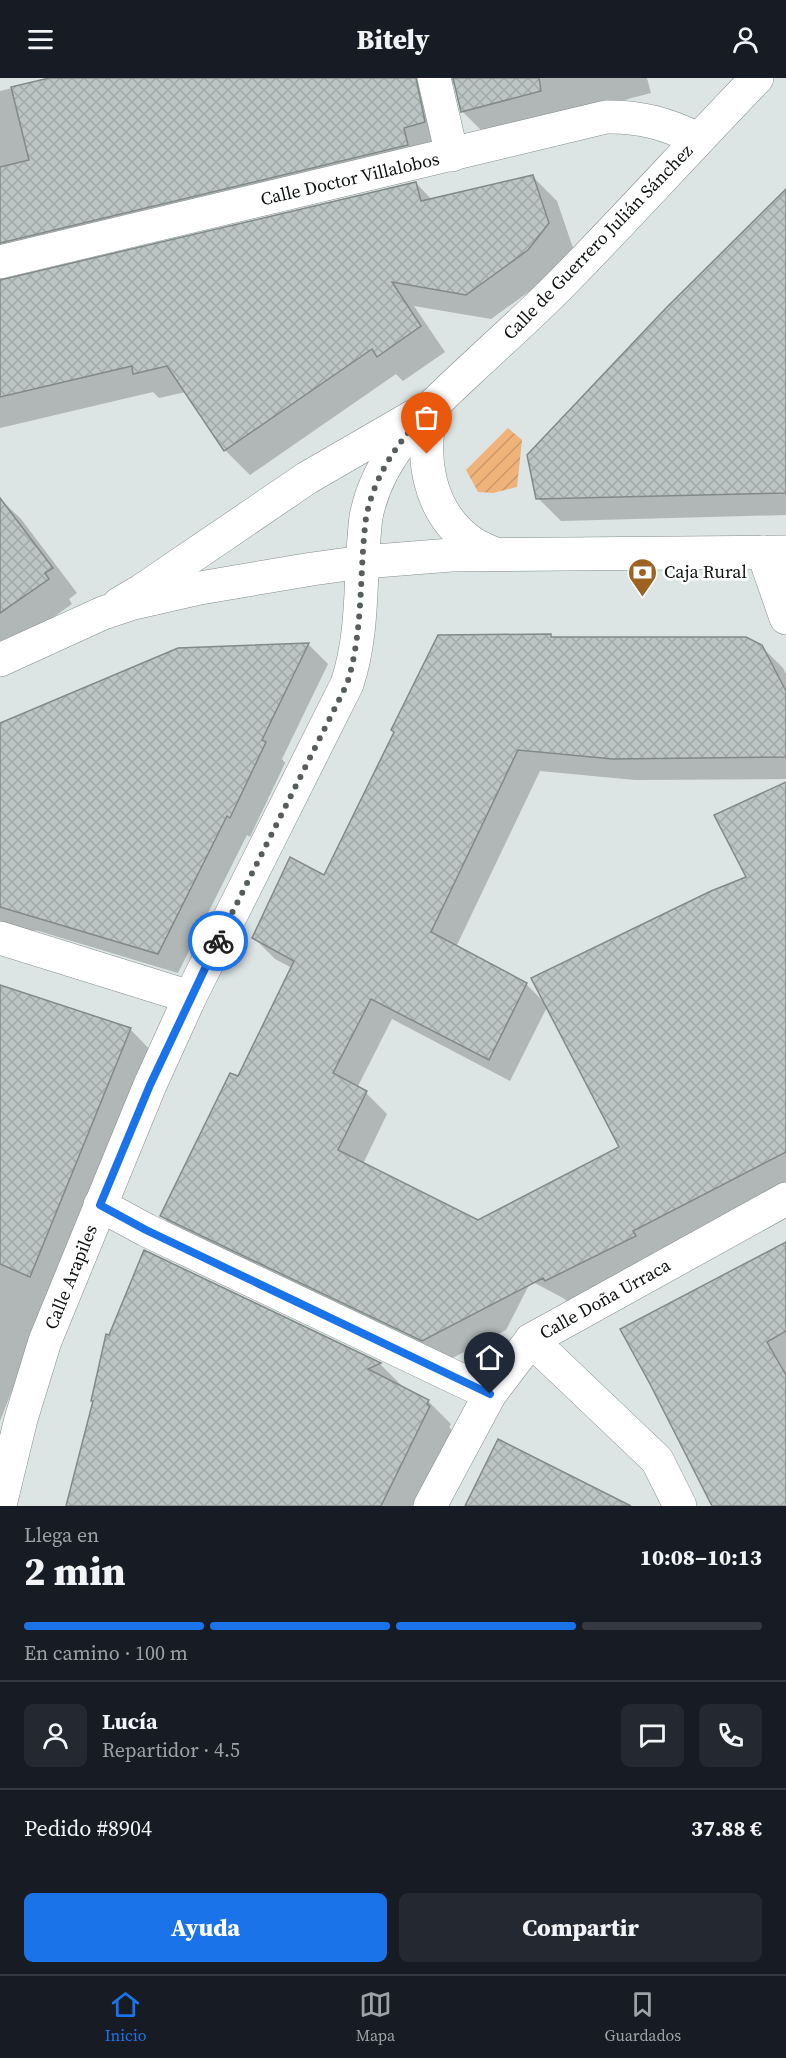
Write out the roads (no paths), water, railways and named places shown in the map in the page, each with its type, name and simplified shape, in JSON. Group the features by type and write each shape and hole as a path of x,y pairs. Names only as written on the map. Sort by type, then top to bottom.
{"street":[{"path":"434,78 452,155"},
{"name":"Calle de Guerrero Julián Sánchez","path":"363,562 364,531 369,504 378,476 394,449 436,401 565,280 757,78"},
{"name":"Calle Doctor Villalobos","path":"0,262 606,117 638,117 657,122 698,139"},
{"path":"436,401 428,423 427,441 428,468 433,492 443,513 458,531 475,544 495,554"},
{"name":"Calle de Guerrero Julián Sánchez","path":"102,613 141,591 307,478 436,401"},
{"path":"0,660 102,613 149,599 200,588 363,562 451,555 774,552 786,618"},
{"name":"Calle Arapiles","path":"0,1505 11,1416 45,1341 150,1085 190,997 347,684 358,641 363,562"},
{"path":"0,938 190,997"},
{"name":"Calle Doña Urraca","path":"430,1506 490,1394 531,1340 786,1199"},
{"path":"100,1205 146,1230 490,1394"},
{"path":"531,1340 657,1460 680,1506"}],"place":[{"name":"Caja Rural","path":"643,598"}]}
